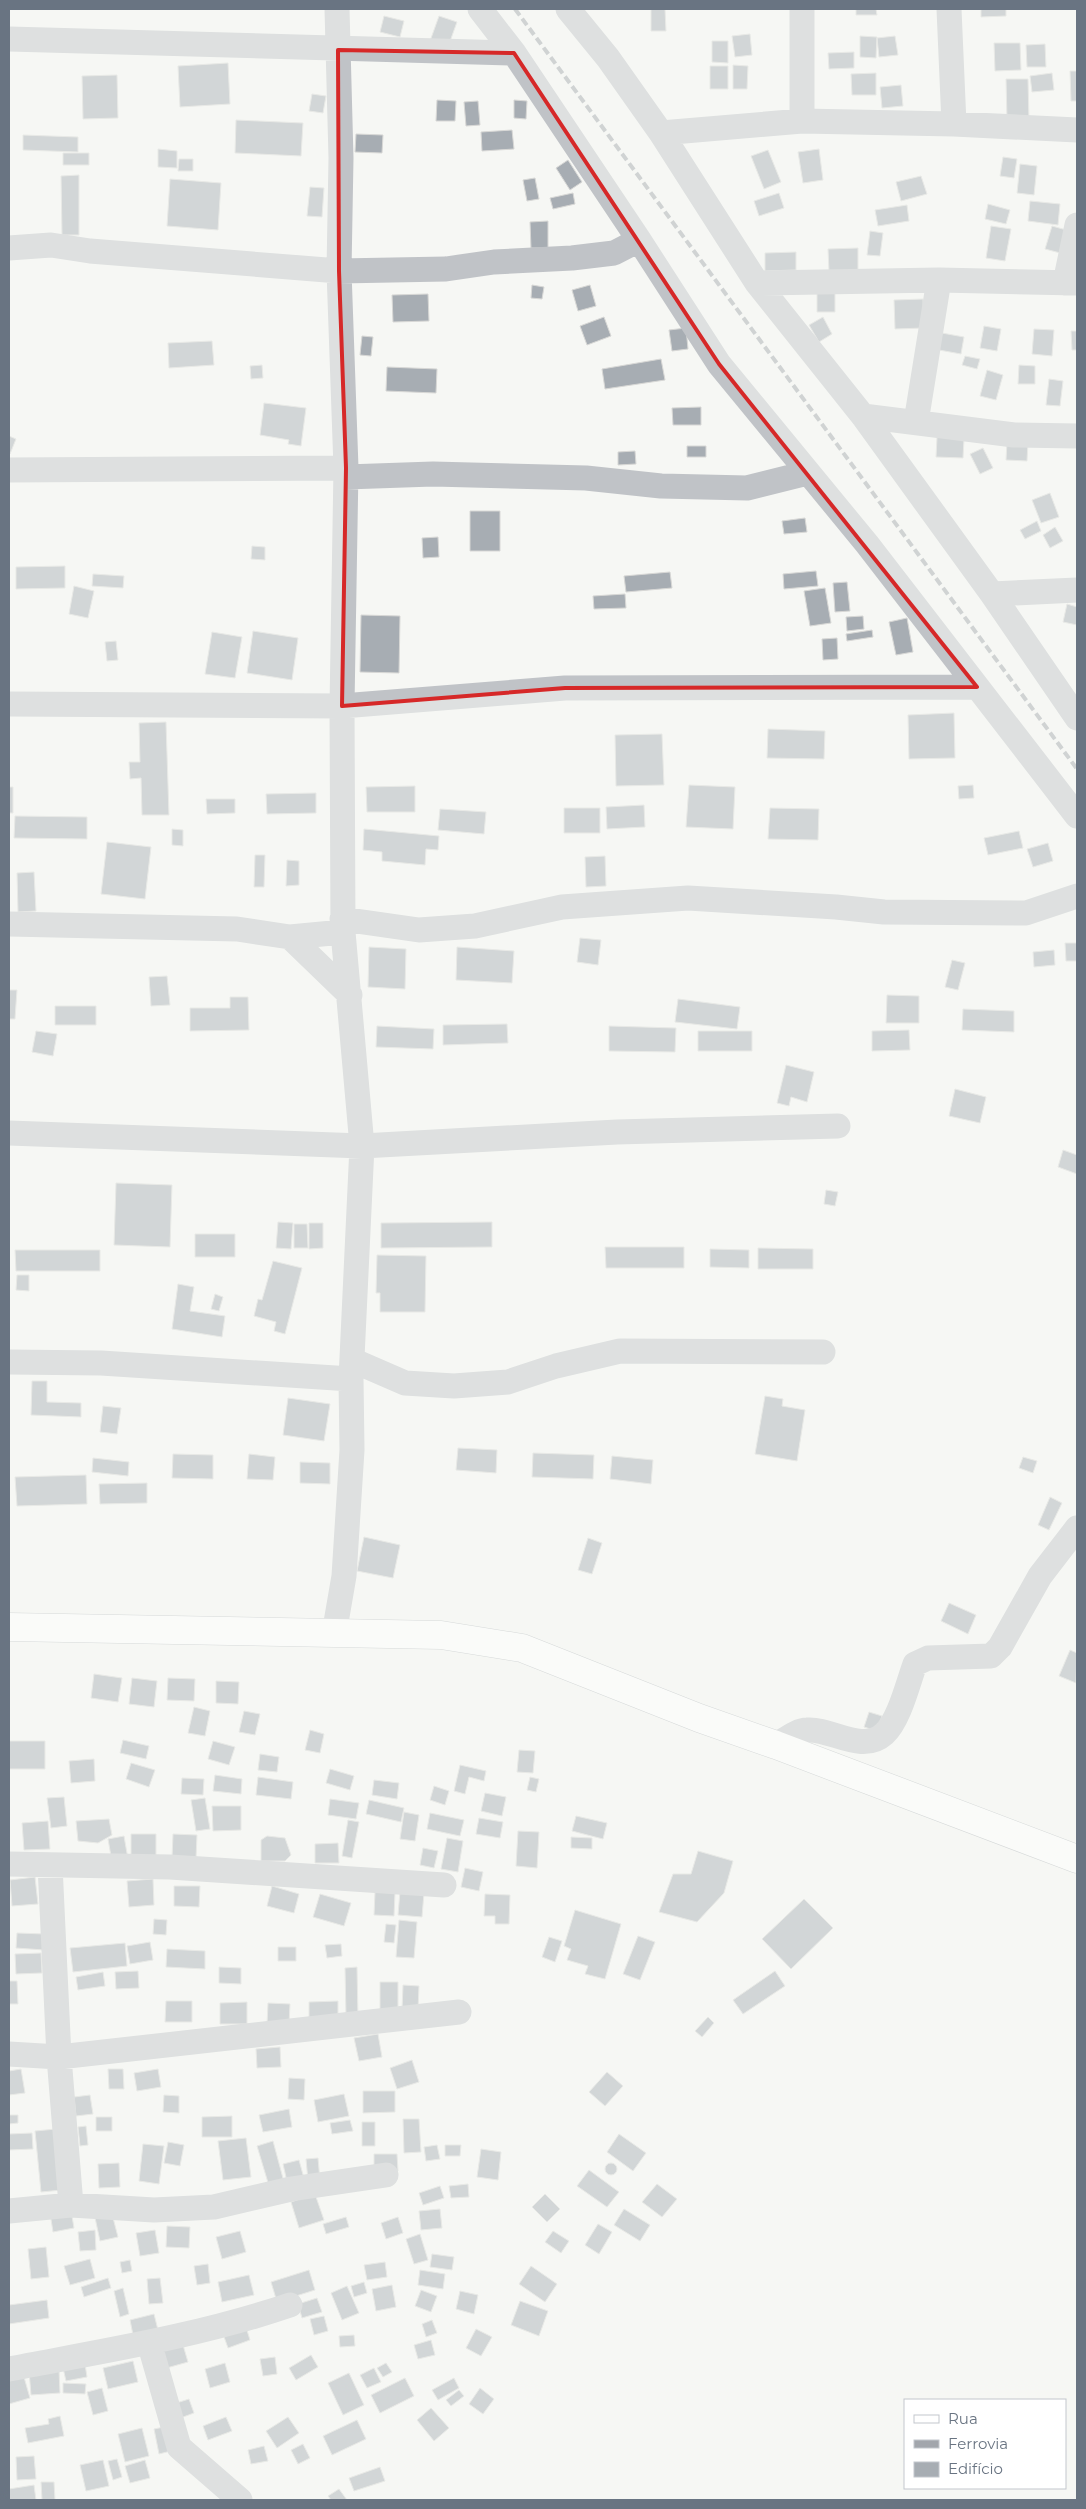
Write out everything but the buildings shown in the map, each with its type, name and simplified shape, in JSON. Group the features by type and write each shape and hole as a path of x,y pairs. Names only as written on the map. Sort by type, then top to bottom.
{"street":[{"path":"334,1634 344,1576 352,1450 351,1369 362,1146 350,995 342,926 342,706 346,473 339,271 342,158 338,9"},
{"path":"480,9 514,53 719,364 867,544 1077,816"},
{"path":"568,9 608,58 661,133 757,283 863,416 992,594 1077,718"},
{"path":"802,9 802,122"},
{"path":"950,9 954,124"},
{"path":"9,39 338,50 514,53"},
{"path":"661,133 802,122 954,124 1077,130"},
{"path":"757,283 939,280 1071,283 1077,225"},
{"path":"9,248 51,245 339,271 446,269 494,262 572,258 614,253 639,240"},
{"path":"916,422 939,280"},
{"path":"863,416 1014,435 1077,436"},
{"path":"9,470 433,474 586,478 662,486 747,488 807,472"},
{"path":"992,594 1077,590"},
{"path":"9,704 342,706 565,688 977,687"},
{"path":"9,924 237,929 290,937 342,926 419,930 475,926 562,907 688,898 836,907 884,912 1026,913 1077,896"},
{"path":"290,937 350,995"},
{"path":"9,1133 362,1146 617,1132 838,1126"},
{"path":"9,1362 351,1369 405,1383 454,1386 508,1382 556,1366 620,1351 823,1352"},
{"path":"776,1745 805,1730 818,1730 834,1737 857,1740 874,1740 885,1734 896,1717 915,1664 928,1658 991,1656 1000,1647 1040,1576 1077,1528"},
{"path":"9,1627 441,1636 522,1648 699,1718 776,1745 1077,1859"},
{"path":"9,1864 253,1871 444,1885"},
{"path":"50,1865 59,2057 71,2205"},
{"path":"9,2054 59,2057 459,2012"},
{"path":"9,2211 71,2205 154,2210 214,2207 291,2189 386,2175"},
{"path":"9,2369 149,2342 246,2320 290,2305"},
{"path":"149,2342 179,2447 240,2500"}],"highlighted area":[{"path":"338,50 514,53 719,364 977,687 565,688 342,706 346,468 339,271"}],"railway":[{"path":"515,9 1077,769"}]}
